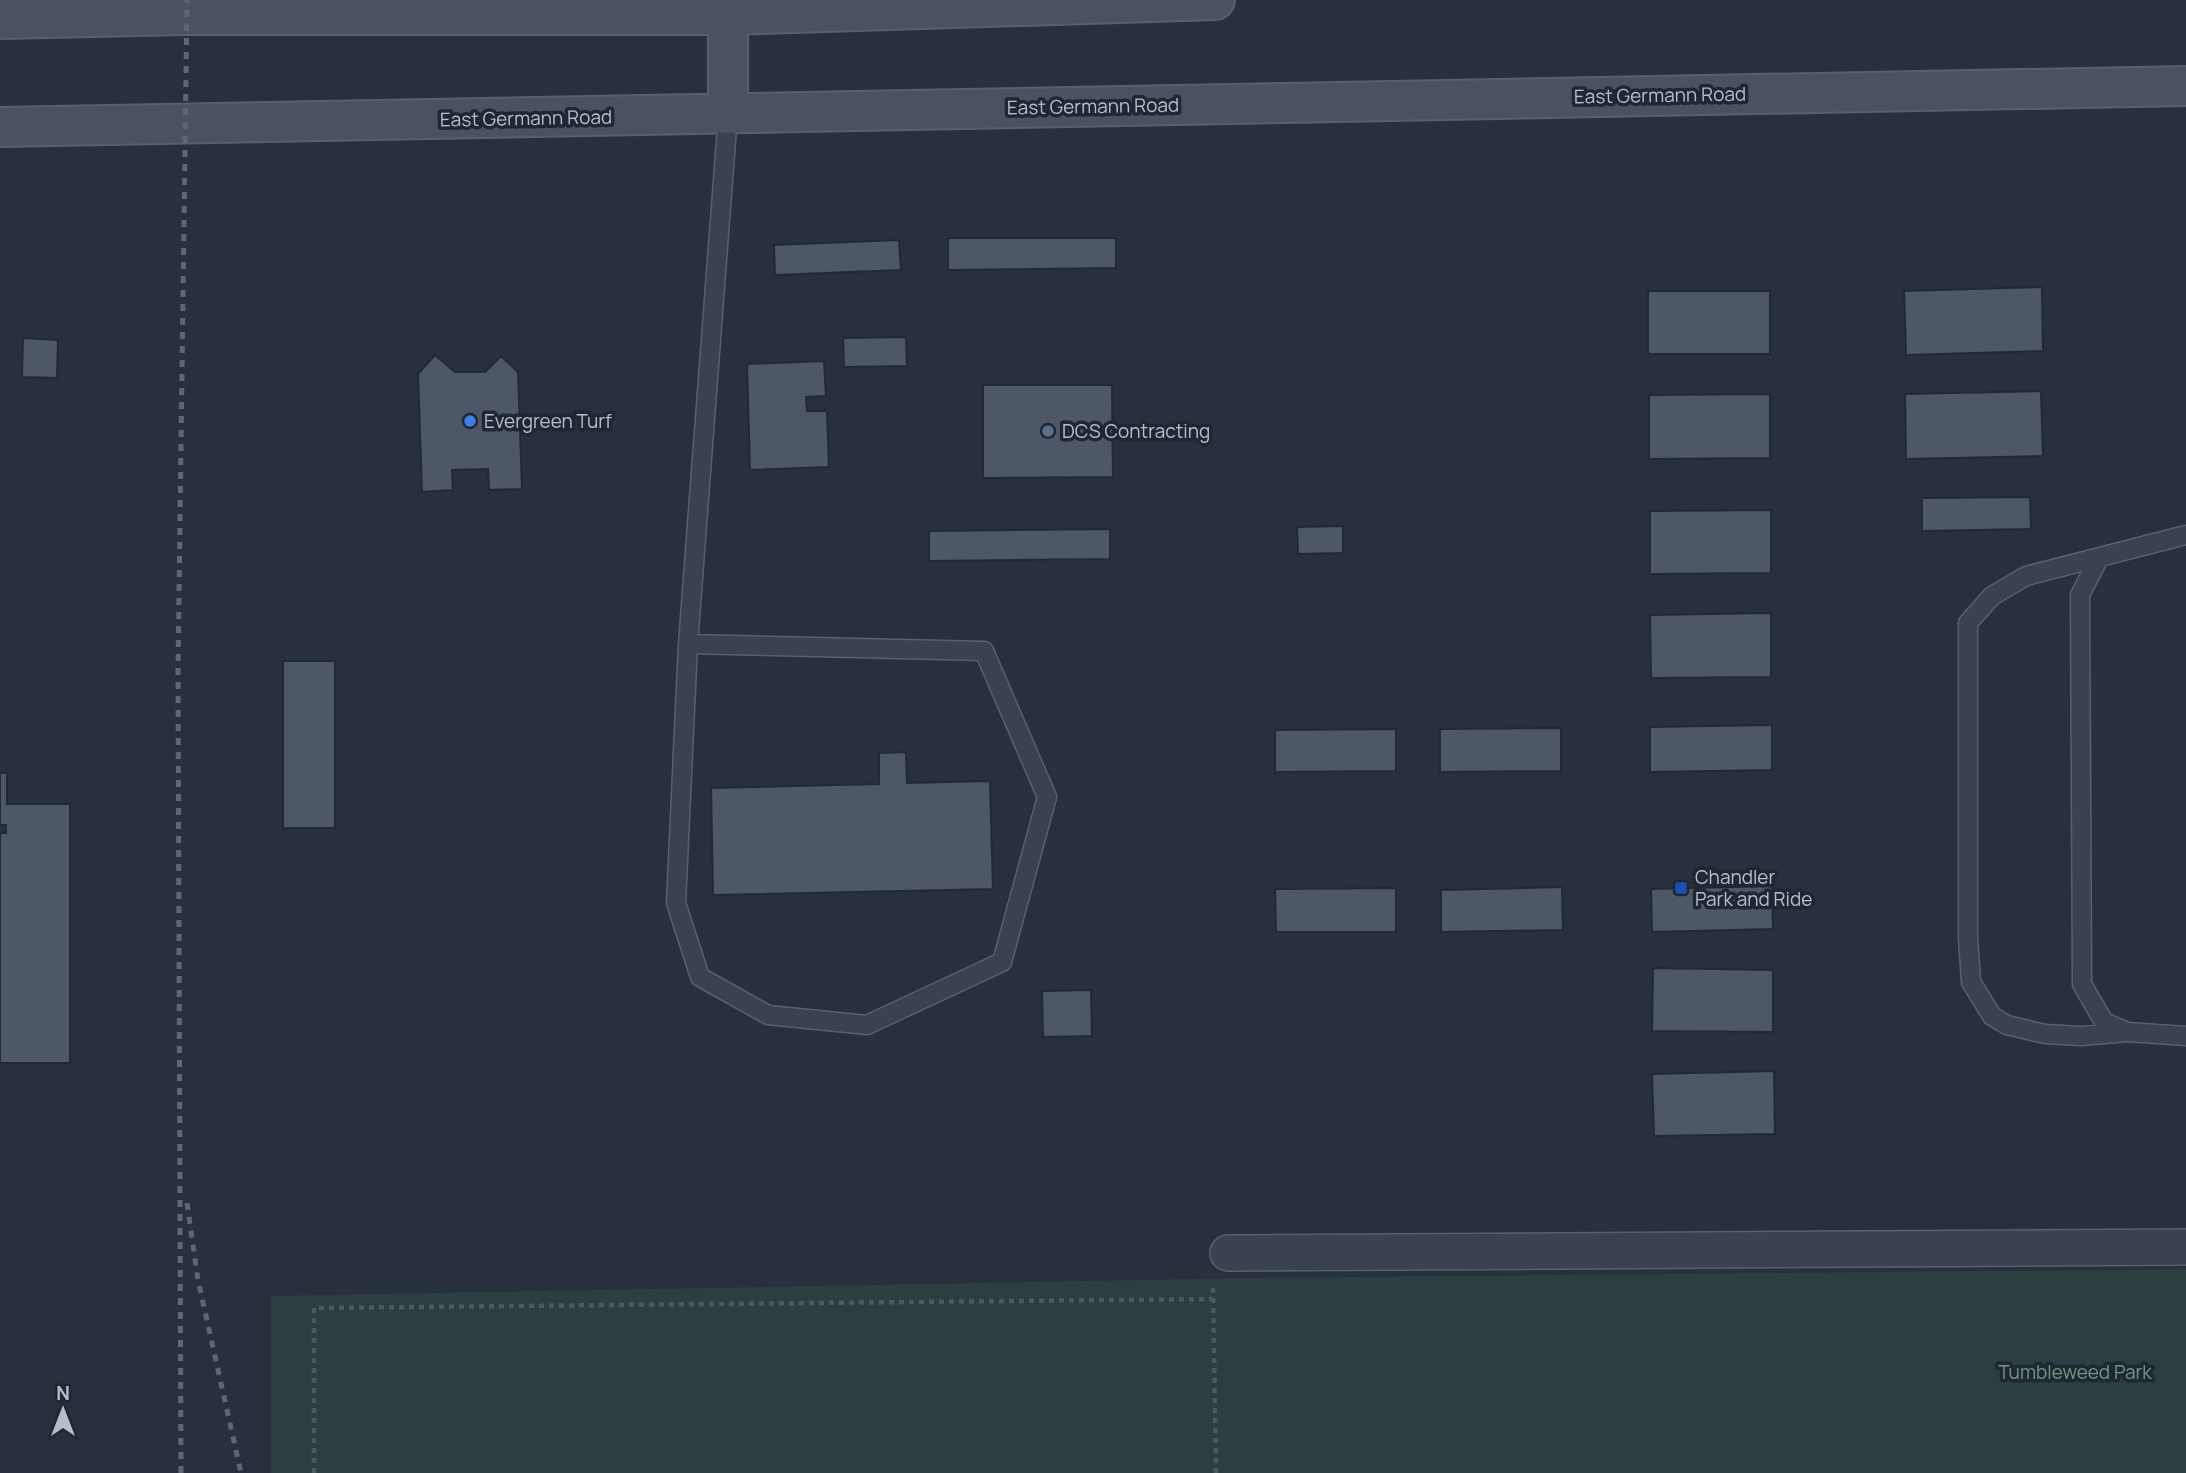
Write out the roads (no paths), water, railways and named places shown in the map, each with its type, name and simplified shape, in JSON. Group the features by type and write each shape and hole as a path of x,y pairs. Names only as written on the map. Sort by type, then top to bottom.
{"main road":[{"path":"0,19 1215,0"},
{"path":"727,7 728,114"},
{"name":"East Germann Road","path":"0,127 2186,86"}],"street":[{"path":"1228,1253 2186,1247"}],"lane":[{"path":"688,645 984,651 1047,797 1002,962 867,1025 768,1015 700,977 676,903 688,645 728,114"},
{"path":"2186,535 2026,576 1992,596 1968,623 1968,937 1971,982 1992,1016 2007,1025 2045,1034 2081,1036 2127,1032 2186,1036"},
{"path":"2099,558 2080,595 2082,984 2104,1022 2127,1032"}],"railway":[{"path":"181,1473 178,670 187,0"},
{"path":"187,1203 198,1280 241,1473"}],"place":[{"name":"Evergreen Turf","path":"470,421"},
{"name":"DCS Contracting","path":"1048,431"},
{"name":"Chandler Park and Ride","path":"1681,888"}],"park label":[{"name":"Tumbleweed Park","path":"2075,1372"}]}
